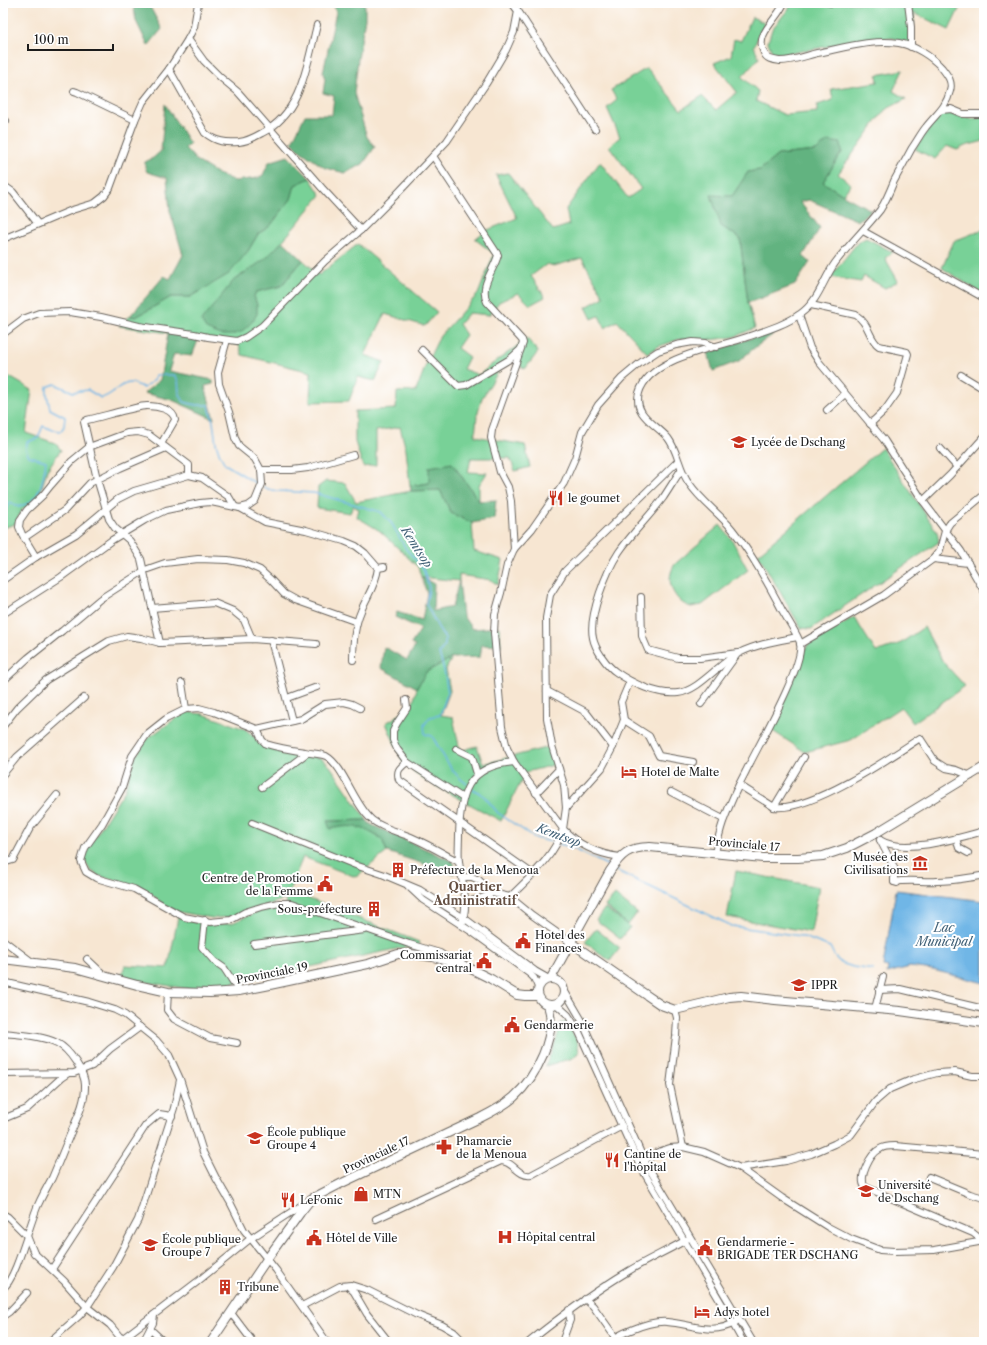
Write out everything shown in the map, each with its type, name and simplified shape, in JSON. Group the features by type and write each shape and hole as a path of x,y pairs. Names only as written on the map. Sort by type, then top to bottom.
{"main road":[{"name":"Provinciale 17","path":"550,978 610,871 617,860 628,851 638,847 763,858 812,857 834,853 878,836 984,766"},
{"path":"570,942 661,1005 675,1010 729,997 741,996 875,1009 984,1023"},
{"name":"Provinciale 19","path":"3,958 75,968 168,992 210,993 239,991 368,964 398,954 411,954 423,955 452,962 473,970 517,994 525,996 538,991"},
{"path":"550,978 560,982 564,990 562,999 552,1005 542,1002 538,991 542,981 550,978"},
{"name":"Provinciale 17","path":"211,1342 267,1259 311,1199 480,1118 513,1098 524,1086 543,1054 551,1025 552,1005"}],"street":[{"path":"3,239 72,210 95,203 104,196 110,188 135,120 146,97 169,69 194,27 198,3"},
{"path":"512,3 595,129"},
{"path":"715,853 723,820 739,785 778,709 796,667 800,644 760,568 732,529 698,495 687,481 681,470 673,446 667,437 644,417 638,408 640,390 645,380 654,372 675,360 746,338 799,315 811,305 835,263 883,206 911,150 926,126 942,110 950,90 951,82 936,62 924,53 911,46 898,43 876,43 815,54 792,60 778,61 769,59 764,53 762,37 784,3"},
{"path":"908,3 911,27 911,46"},
{"path":"3,334 23,319 39,313 70,312 101,317 139,326 228,340 237,341 246,337 262,326 325,261 361,230 447,141 491,76 506,50 514,32 518,11"},
{"path":"169,69 205,133 214,140 228,143 245,141 271,129 284,116 294,101 304,76 317,25"},
{"path":"188,39 204,61 238,92 361,230"},
{"path":"74,92 77,92 135,120"},
{"path":"942,110 951,109 962,114 984,114"},
{"path":"433,156 498,255 484,289 484,296 487,302 522,340 523,344 492,430 491,438 500,472 508,487 511,502 514,549"},
{"path":"3,185 13,192 38,224"},
{"path":"863,231 984,298"},
{"path":"811,305 856,315 866,324 876,344 907,352 908,354 897,393 885,410 870,424"},
{"path":"799,315 810,348 819,362 884,440 923,501 961,551 984,590"},
{"path":"228,340 218,372 219,384 229,412 235,438 239,446 255,459 261,470 262,484 255,501 248,506 238,508"},
{"path":"617,860 586,846 571,837 563,829 514,762 507,748 502,727 494,632 496,614 507,565 514,549 532,529 564,483 575,458 582,432 598,405 622,378 640,363 658,352 676,345 693,342 706,343 716,347"},
{"path":"422,350 458,386 462,386 510,359 521,349"},
{"path":"961,375 984,389"},
{"path":"827,410 845,394"},
{"path":"24,538 65,510 90,483 97,479 164,446 175,420 172,413 158,407 147,406 86,420 84,422 97,479 109,518 115,528 130,541 137,551 145,570 160,643"},
{"path":"36,557 19,527 20,520 72,461 89,447 127,433 138,432 149,435 189,465 190,476"},
{"path":"923,501 984,437"},
{"path":"940,448 957,467"},
{"path":"261,470 308,468 353,455"},
{"path":"510,897 549,856 558,842 563,829 566,808 564,785 552,746 547,718 546,618 550,595 565,571 678,461"},
{"path":"681,470 663,498 618,553 598,599 593,620 593,638 601,655 610,668 630,681 663,692 680,693 695,686 738,653"},
{"path":"3,580 36,557 76,534 118,499 134,491 190,476 202,478 229,497 238,508"},
{"path":"800,644 884,595 933,559 940,550 950,523 984,495"},
{"path":"3,614 61,577 107,543 157,514 182,506 211,502 238,508 265,522 306,530 344,541 356,546 381,568 361,610 357,622 354,633 353,660"},
{"path":"933,559 968,563"},
{"path":"3,681 28,658 100,599 145,570 165,562 179,560 228,560 244,563 260,570 284,594 295,600 357,622"},
{"path":"641,598 642,636 648,650 678,658 700,658 738,653 766,643 797,637"},
{"path":"152,608 214,603 233,611 244,620 252,638"},
{"path":"3,726 17,708 46,680 109,641 127,636 160,643 252,638 316,644"},
{"path":"271,640 292,721"},
{"path":"701,704 738,653"},
{"path":"566,808 602,768 613,748 624,720 621,702 630,681"},
{"path":"182,683 186,709"},
{"path":"287,698 316,687"},
{"path":"547,691 586,712 613,748"},
{"path":"3,774 17,757 84,698"},
{"path":"406,700 407,708 397,722 393,732 393,740 397,749 407,762 463,798"},
{"path":"360,708 344,702 325,704 307,716 257,729 214,712 199,708 186,709 166,720 147,734 132,756 122,788 102,824 84,848 81,861 86,872 96,878 134,889 184,917 210,922 231,920 245,912 261,907 279,903 292,903 367,930 440,953 452,962"},
{"path":"624,720 649,736 659,756 692,762"},
{"path":"257,729 262,740 266,744 307,753 321,754 332,760 361,807 372,820 388,829 413,838 459,862"},
{"path":"739,785 774,807 781,808 814,800 882,763 920,738 936,761 946,768 971,776"},
{"path":"456,749 472,757 477,774"},
{"path":"262,787 307,753"},
{"path":"774,807 804,757"},
{"path":"407,762 397,774 399,780 533,874"},
{"path":"461,925 464,918 465,901 459,862 460,822 463,798 477,774 494,765 514,762"},
{"path":"536,793 559,769"},
{"path":"671,792 723,820"},
{"path":"3,862 13,860 30,828 57,795"},
{"path":"252,823 420,890 464,918 535,971 550,978"},
{"path":"878,836 885,843 894,845 913,845 956,838 984,831"},
{"path":"878,836 894,868 896,883 907,880 921,882 949,881 981,876 984,877"},
{"path":"956,838 959,848 968,854"},
{"path":"462,877 472,877 479,880 492,892 510,897 570,942"},
{"path":"407,885 423,900 530,974 537,982 538,991"},
{"path":"465,901 474,901 492,892"},
{"path":"205,920 202,947 214,961 224,968 239,991"},
{"path":"254,944 367,930"},
{"path":"3,940 33,962"},
{"path":"87,959 105,976"},
{"path":"875,1009 883,977"},
{"path":"3,982 89,1002 115,1010 125,1015 156,1040 169,1055 180,1079 203,1152 250,1239 267,1259 327,1342"},
{"path":"879,990 900,989 984,1009"},
{"path":"564,990 581,1019 592,1055 622,1126 684,1241 743,1342"},
{"path":"168,992 167,1010 174,1019 210,1038 237,1043"},
{"path":"552,1005 568,1015 572,1020 592,1055 641,1162 690,1237 753,1342"},
{"path":"675,1010 677,1018 676,1036 670,1085 683,1147"},
{"path":"3,1074 74,1073 92,1066 110,1049 140,1027"},
{"path":"3,1033 44,1038 57,1043 70,1052 80,1070 85,1085 84,1100 51,1179 31,1221 14,1272 6,1286 3,1288"},
{"path":"740,1168 786,1161 811,1154 834,1144 851,1135 876,1101 890,1089 911,1080 937,1073 955,1072 972,1076 984,1076"},
{"path":"3,1119 27,1109 67,1074"},
{"path":"49,1342 79,1316 87,1307 112,1267 138,1220 172,1116 180,1079"},
{"path":"52,1269 146,1125 159,1114 172,1116"},
{"path":"376,1219 501,1161 507,1162 522,1174 531,1174 622,1126"},
{"path":"983,1241 973,1233 864,1187 862,1178 874,1153 883,1147 895,1146 984,1154"},
{"path":"641,1162 658,1152 670,1148 683,1147 704,1152 740,1168 782,1198 828,1227 850,1239 880,1250 934,1250 983,1241"},
{"path":"929,1177 970,1194 984,1198"},
{"path":"3,1214 27,1236 34,1253 64,1281 87,1307 110,1325 121,1341 250,1239 311,1199"},
{"path":"529,1342 585,1299 627,1272 690,1237"},
{"path":"302,1306 340,1286 367,1290 417,1315 442,1325 454,1332 464,1342"},
{"path":"348,1286 354,1292 367,1314 389,1342"},
{"path":"3,1316 27,1293"},
{"path":"585,1299 598,1312 615,1337"},
{"path":"562,1342 570,1320 569,1310"},
{"path":"231,1313 253,1342"},
{"path":"143,1342 153,1323 154,1315"},
{"path":"610,1342 615,1337 640,1326 654,1323 667,1322 714,1330 733,1324 739,1320"},
{"path":"150,1329 164,1342"}],"green space":[{"path":"133,3 148,3 162,29 148,46 136,21"},
{"path":"333,3 365,3 365,18 354,93 367,137 375,147 363,164 345,173 325,168 299,150 292,142 305,115 332,115 334,96 323,93 325,79 323,73 336,12"},
{"path":"790,3 958,3 961,5 949,30 914,13 913,44 892,38 857,41 781,55 772,52 768,42 772,29 790,7"},
{"path":"752,17 765,23 754,46 759,58 742,77 758,91 756,101 785,115 817,112 817,105 833,100 831,89 878,82 877,75 903,70 893,91 906,99 885,110 838,174 851,184 843,195 823,182 842,152 816,151 778,155 760,170 748,172 732,197 721,226 740,238 748,303 755,328 734,337 710,340 680,339 657,347 648,354 617,321 605,328 599,316 592,319 586,307 604,297 582,258 554,266 547,264 531,276 545,297 530,305 518,293 499,302 489,315 469,313 459,324 466,335 457,348 469,357 463,369 479,375 527,338 538,352 525,369 512,361 500,369 482,398 477,415 475,436 525,445 530,467 515,471 510,458 471,458 468,472 487,473 479,485 479,501 452,463 429,483 410,486 406,450 400,427 376,431 376,465 363,467 355,442 355,411 396,409 397,392 416,391 427,362 440,336 478,294 494,254 475,239 485,231 517,218 496,175 508,173 553,230 569,225 566,209 600,162 628,198 641,189 609,146 620,137 607,108 617,100 611,90 647,68 681,110 702,96 716,110 737,92 714,63 731,56 734,39 741,41"},
{"path":"165,104 190,144 185,148 197,161 218,174 235,181 258,178 263,175 269,162 288,156 310,178 295,185 291,199 270,226 258,234 248,251 229,274 190,297 171,297 136,317 130,316 164,276 170,279 183,255 170,211 167,178 147,172 145,167 145,162 153,158 161,151"},
{"path":"944,112 971,119 984,117 984,141 965,146 957,150 947,146 935,159 915,149 935,119"},
{"path":"828,141 841,143 842,152 823,182 871,210 858,221 809,200 800,202 820,228 803,256 810,262 795,285 748,303 740,238 721,226 711,195 732,196 748,172 760,170 778,155 816,151"},
{"path":"310,178 321,195 273,251 232,284 222,296 257,305 254,296 256,292 281,286 303,260 319,275 358,244 437,312 425,326 385,314 365,355 384,362 375,381 358,377 349,401 310,402 311,372 242,355 239,345 119,326 130,316 136,317 171,297 190,297 248,251 258,234 270,226 291,199 295,185"},
{"path":"984,229 984,295 942,268 954,241"},
{"path":"866,238 893,252 885,258 898,281 885,288 864,276 861,282 830,277 858,242"},
{"path":"283,241 303,260 281,286 256,292 254,296 257,305 257,314 252,322 241,332 231,335 221,335 206,329 201,321 234,280 265,259"},
{"path":"783,327 739,361 713,371 708,353"},
{"path":"168,333 199,338 192,356 174,354 169,371 213,380 213,384 205,386 214,419 172,400 144,393 160,380"},
{"path":"8,376 32,390 26,433 55,443 61,450 47,470 39,498 22,510 15,524 3,528 3,383"},
{"path":"882,448 937,532 939,542 811,629 801,628 758,554"},
{"path":"452,463 479,501 496,500 494,519 472,523 451,513 440,490 411,491 410,486 429,483 429,467"},
{"path":"326,481 345,483 356,502 411,491 440,490 451,513 472,523 474,551 503,560 498,585 491,580 459,575 459,581 421,577 418,567 380,531 357,517 359,509 353,506 350,513 317,508 318,487"},
{"path":"720,525 732,540 748,570 702,605 690,607 676,597 671,588 670,578 672,569 675,564"},
{"path":"421,577 434,584 433,611 452,607 459,581 463,616 472,629 500,627 501,646 482,645 480,657 452,658 426,672 417,688 381,668 384,647 407,660 415,646 411,644 421,629 395,617 397,612 422,620 427,593"},
{"path":"854,617 876,652 901,643 924,627 943,662 965,686 913,723 901,707 851,740 805,752 771,730 808,644"},
{"path":"452,658 446,669 450,691 441,715 453,717 460,751 477,746 483,764 549,747 554,765 526,772 501,821 423,779 403,763 386,723 412,707 417,688 426,672"},
{"path":"185,712 203,714 245,729 265,745 305,756 321,758 330,766 367,820 327,821 345,826 363,828 382,839 387,852 356,877 303,857 289,891 419,942 418,949 406,947 233,983 190,989 121,977 125,965 168,968 179,912 164,905 150,893 136,886 99,876 90,870 84,860 87,849 125,790 134,758 148,738","holes":["282,900 287,900 286,906 261,910 232,923 209,925 184,920 179,912 212,918 232,917"]},
{"path":"367,820 370,824 454,862 454,874 387,852 382,839 368,831 357,827 330,829 327,821"},
{"path":"736,871 819,887 811,932 727,917"},
{"path":"615,895 637,913 628,925 605,906"},
{"path":"605,908 630,927 620,939 596,920"},
{"path":"596,929 620,948 610,961 585,942"},
{"path":"566,1022 577,1040 579,1052 573,1058 545,1066 558,1034 560,1023"}],"water":[{"name":"Lac Municipal","path":"896,890 984,901 984,983 933,970 910,967 887,973 888,967 883,966"}],"waterway":[{"name":"Kemtsop","path":"3,514 10,502 19,507 31,501 38,493 46,461 29,456 26,450 27,442 38,438 43,426 61,431 64,426 65,417 50,409 47,396 47,387 55,384 73,392 88,390 101,398 109,395 127,383 134,383 144,388 154,380 156,375 174,375 178,380 179,393 184,402 196,405 209,405 216,443 225,464 259,485"},
{"name":"Kemtsop","path":"263,487 278,491 314,493 381,512 392,524 406,549 423,568 429,588 426,604 445,638 445,645 439,653 448,692 440,715 430,717 424,725 425,734 432,736 451,768 467,784"},
{"name":"Kemtsop","path":"470,787 484,796 498,813 535,838 556,843"},
{"name":"Kemtsop","path":"559,844 568,846 609,866"},
{"name":"Kemtsop","path":"615,870 732,926 801,936 830,947 835,957 841,963 853,967 873,970"}],"place":[{"name":"Lycée de Dschang","path":"739,442"},
{"name":"le goumet","path":"556,498"},
{"name":"Hotel de Malte","path":"629,772"},
{"name":"Musée des Civilisations","path":"920,863"},
{"name":"Préfecture de la Menoua","path":"398,870"},
{"name":"Centre de Promotion de la Femme","path":"325,884"},
{"name":"Sous-préfecture","path":"374,909"},
{"name":"Hotel des Finances","path":"523,941"},
{"name":"Commissariat central","path":"484,961"},
{"name":"IPPR","path":"799,985"},
{"name":"Gendarmerie","path":"512,1025"},
{"name":"École publique Groupe 4","path":"255,1138"},
{"name":"Phamarcie de la Menoua","path":"444,1147"},
{"name":"Cantine de l'hôpital","path":"612,1160"},
{"name":"Université de Dschang","path":"866,1191"},
{"name":"MTN","path":"361,1194"},
{"name":"LeFonic","path":"288,1200"},
{"name":"Hôpital central","path":"505,1237"},
{"name":"Hôtel de Ville","path":"314,1238"},
{"name":"École publique Groupe 7","path":"150,1245"},
{"name":"Gendarmerie - BRIGADE TER DSCHANG","path":"705,1248"},
{"name":"Tribune","path":"225,1287"},
{"name":"Adys hotel","path":"702,1312"}],"district":[{"name":"Quartier Administratif","path":"475,893"}]}
